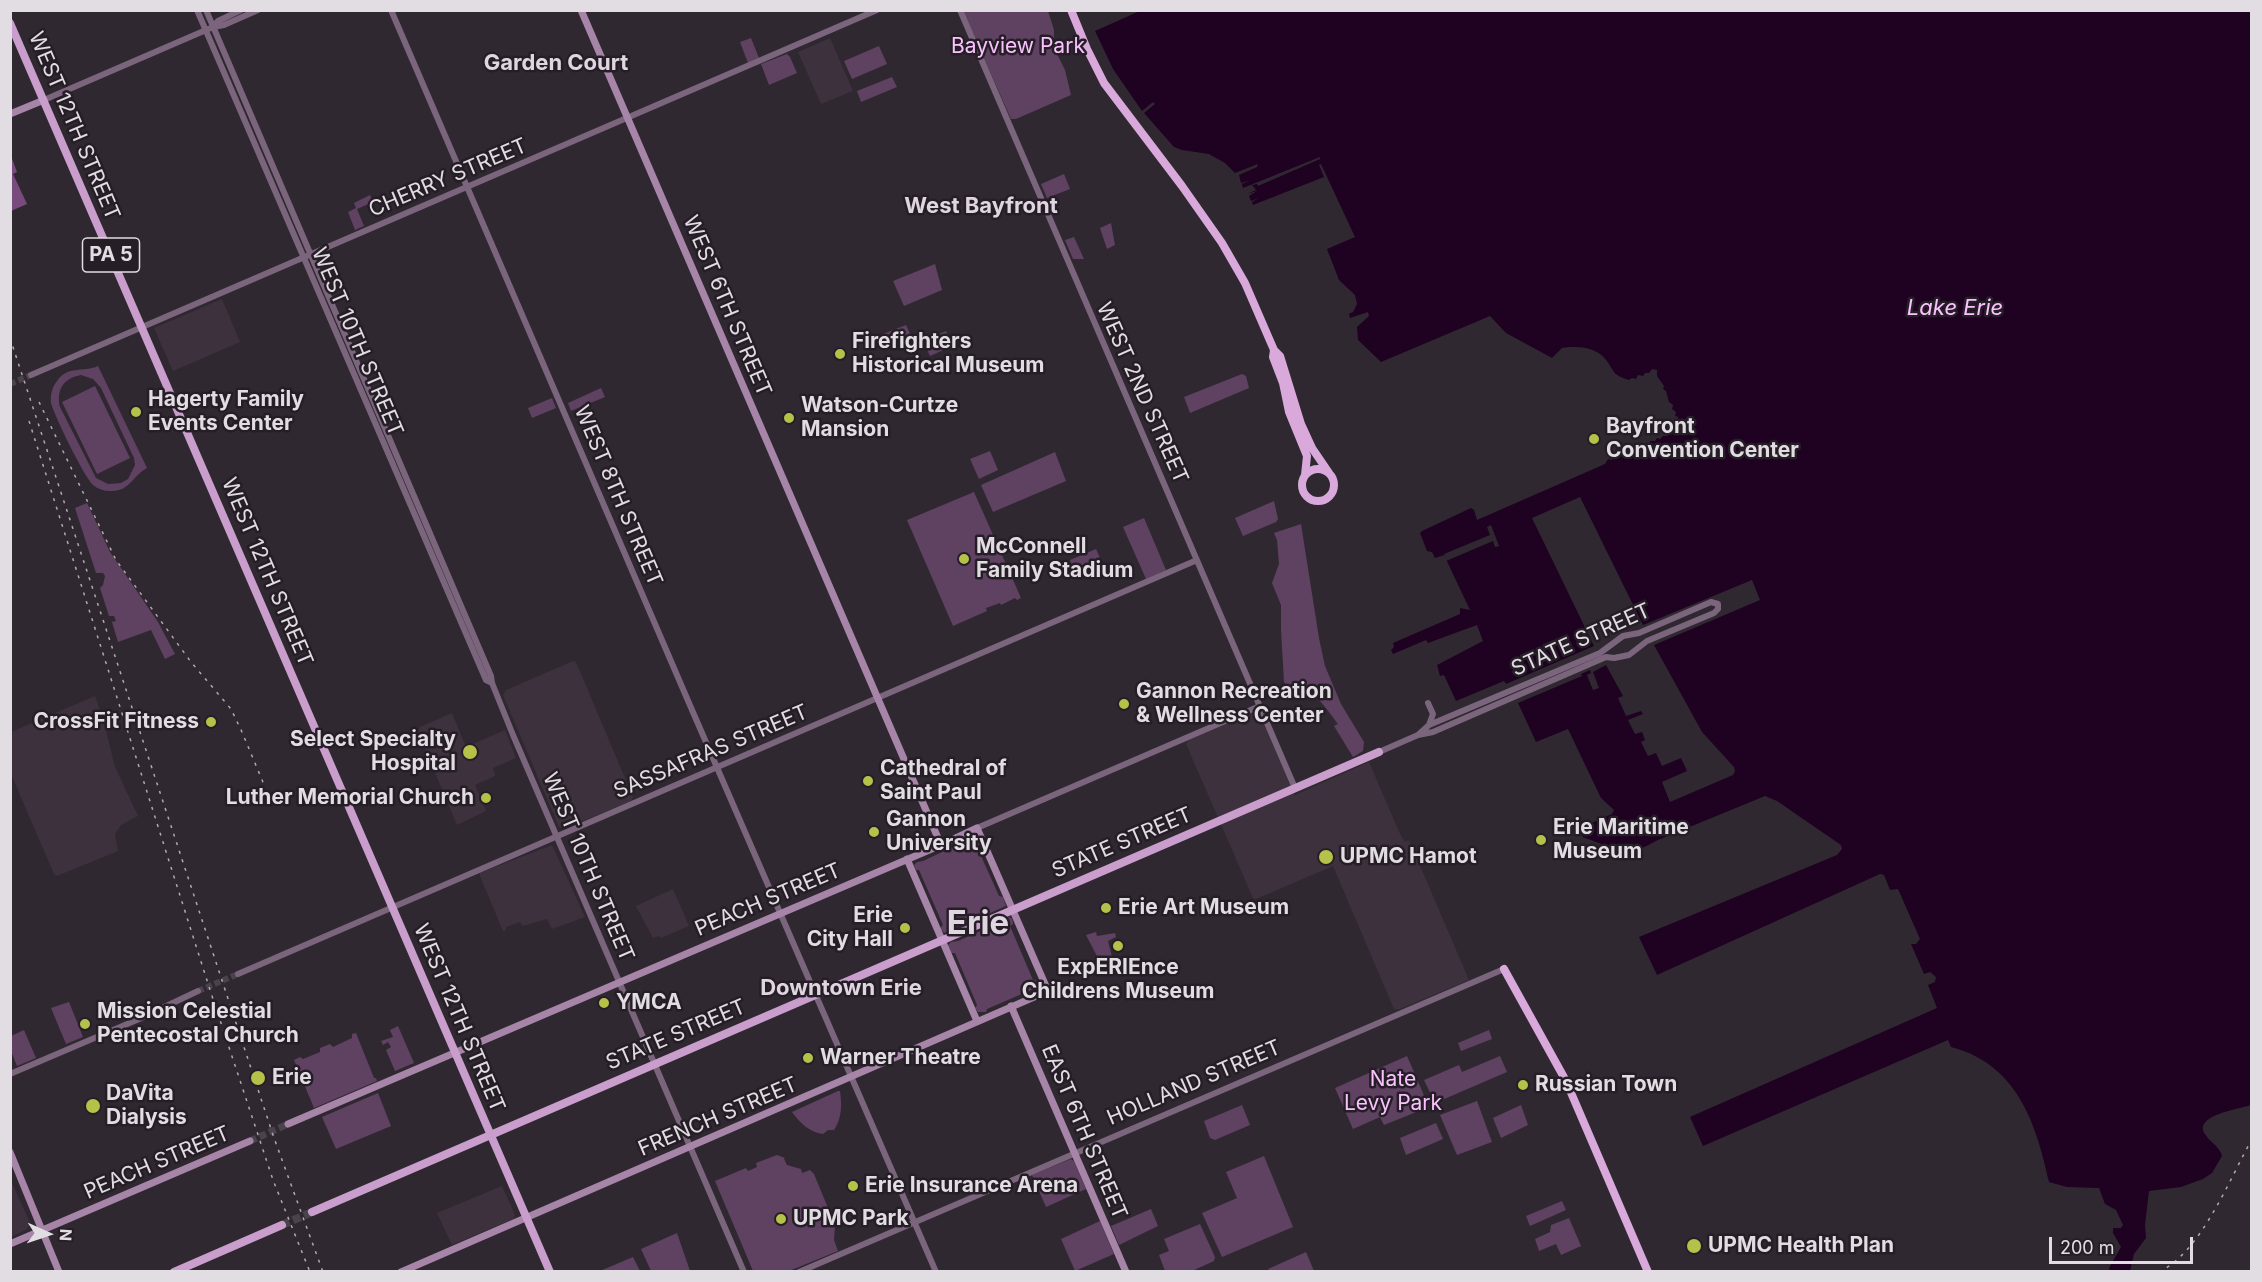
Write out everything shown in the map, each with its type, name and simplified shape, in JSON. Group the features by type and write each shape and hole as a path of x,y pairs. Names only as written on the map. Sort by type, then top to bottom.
{"highway":[{"path":"1071,10 1087,50 1104,83 1182,186 1222,243 1245,283 1274,350 1280,356 1304,432 1334,481 1334,490 1322,501 1309,499 1303,492 1302,483 1307,456 1289,412 1283,383 1273,357 1274,350"},
{"path":"1305,475 1317,469 1329,473"},
{"path":"1504,969 1566,1081 1648,1272"}],"main road":[{"name":"WEST 6TH STREET","path":"581,10 941,845"},
{"name":"WEST 12TH STREET","path":"10,23 490,1135"},
{"path":"10,114 44,100"},
{"name":"STATE STREET","path":"312,1212 1379,752"},
{"path":"976,828 1013,909"},
{"name":"PEACH STREET","path":"288,1124 976,828"},
{"path":"907,859 976,1021"},
{"name":"FRENCH STREET","path":"401,1272 1048,991 1013,909"},
{"name":"EAST 6TH STREET","path":"1011,1006 1126,1272"},
{"name":"PA 5","path":"490,1135 550,1272"},
{"name":"PEACH STREET","path":"10,1244 250,1141"},
{"path":"10,1152 59,1272"},
{"path":"174,1272 282,1225"}],"street":[{"name":"WEST 10TH STREET","path":"197,10 276,184"},
{"name":"WEST 10TH STREET","path":"206,10 276,184 369,403 464,620 491,676 492,683 744,1272"},
{"path":"213,27 218,21 241,10"},
{"path":"44,100 205,30 224,26 258,10"},
{"name":"WEST 8TH STREET","path":"391,10 936,1272"},
{"name":"CHERRY STREET","path":"31,375 877,10"},
{"name":"WEST 2ND STREET","path":"960,10 1295,788"},
{"name":"SASSAFRAS STREET","path":"238,974 1197,560"},
{"name":"STATE STREET","path":"1379,752 1418,735 1433,732 1606,657 1629,655 1647,641 1714,613 1718,609 1718,604 1711,602 1644,632 1623,636 1600,653 1429,725 1418,735"},
{"path":"1428,703 1433,714 1429,725"},
{"name":"PEACH STREET","path":"976,828 1260,706"},
{"name":"HOLLAND STREET","path":"799,1272 1504,969"},
{"path":"10,1074 198,991"}],"shaded area":[{"path":"830,38 853,91 821,104 798,52"},
{"path":"11,156 17,172 13,174 27,204 11,211"},
{"path":"222,299 240,342 173,371 154,328"},
{"path":"573,661 576,662 633,797 631,801 564,829 559,827 503,695 506,690"},
{"path":"95,696 115,767 138,816 121,825 115,834 118,851 57,876 54,874 11,774 11,732"},
{"name":"UPMC Hamot","path":"1254,712 1259,712 1295,795 1369,762 1400,834 1405,842 1409,840 1469,980 1400,1009 1394,1009 1333,866 1256,899 1253,898 1186,744 1189,740"},
{"name":"Select Specialty Hospital","path":"452,713 466,747 505,730 516,758 493,768 495,776 475,785 486,811 457,825 418,732 420,727"},
{"path":"552,845 585,917 552,929 547,919 523,926 520,922 506,927 503,931 480,873"},
{"path":"673,889 689,926 661,938 659,936 653,938 636,906"},
{"path":"10,1178 30,1223 27,1229 11,1237"},
{"path":"502,1186 515,1215 513,1219 452,1245 437,1213"}],"green space":[{"name":"Bayview Park","path":"963,11 1048,11 1054,30 1054,48 1065,70 1071,95 1016,119 1011,119"},
{"path":"751,38 759,58 748,63 740,42"},
{"path":"879,46 887,64 852,79 844,61"},
{"path":"787,54 797,73 769,85 761,64"},
{"path":"892,77 897,87 861,102 857,91"},
{"path":"1064,174 1070,189 1047,198 1041,184"},
{"path":"370,195 373,202 357,209 364,226 355,230 348,212 356,208 354,203"},
{"path":"1111,223 1115,245 1107,249 1100,228"},
{"path":"1074,237 1084,259 1073,259 1065,240"},
{"path":"935,264 942,290 904,306 893,281"},
{"path":"906,325 911,336 888,346 883,334"},
{"path":"946,331 952,346 930,356 923,341"},
{"path":"98,366 147,468 127,486 117,491 99,489 88,479 51,403 55,383 61,376 71,371","holes":["81,375 93,379 101,388 134,458 135,465 128,479 121,483 108,484 96,478 60,407 60,390 66,382"]},
{"path":"1242,374 1246,376 1249,388 1190,413 1184,397"},
{"path":"95,386 130,458 97,474 62,402"},
{"path":"601,388 605,397 571,411 568,403"},
{"path":"552,398 556,408 532,418 528,408"},
{"path":"990,451 998,470 979,479 970,459"},
{"path":"1055,452 1066,481 993,512 981,485"},
{"name":"McConnell Family Stadium","path":"974,492 1021,598 986,608 987,611 953,626 907,520"},
{"path":"1274,501 1278,519 1276,522 1243,536 1235,518"},
{"path":"87,503 110,552 158,622 175,654 165,659 151,630 118,642 112,622 116,621 114,616 109,616 100,588 105,576 103,573 96,573 75,508"},
{"path":"1144,518 1166,570 1146,579 1123,527"},
{"path":"1301,524 1325,666 1341,704 1364,742 1363,751 1353,757 1334,726 1338,724 1318,699 1300,685 1293,684 1289,690 1284,682 1281,605 1272,583 1279,564 1277,540 1274,533"},
{"path":"1096,549 1103,565 1075,576 1070,560"},
{"path":"974,837 980,844 977,847 999,896 1003,897 1006,906 944,933 940,928 943,925 919,870 916,870 914,865"},
{"path":"1009,917 1013,924 1010,926 1033,980 1039,981 1039,987 987,1009 986,1012 978,1012 955,953 951,953 948,945"},
{"path":"1096,932 1097,936 1115,933 1116,937 1108,941 1112,957 1100,962 1086,935"},
{"path":"69,1002 83,1037 66,1044 51,1008"},
{"path":"398,1026 414,1063 395,1071 386,1050 391,1047 388,1042 383,1045 381,1041 393,1037 390,1030"},
{"path":"24,1030 36,1058 17,1066 11,1051 11,1036"},
{"path":"1489,1030 1492,1039 1461,1051 1458,1043"},
{"path":"356,1033 377,1081 314,1108 294,1060 320,1052 320,1048 330,1044 333,1047 352,1038 352,1034"},
{"name":"Nate Levy Park","path":"1407,1056 1429,1107 1384,1125 1380,1117 1353,1129 1335,1088"},
{"path":"1500,1056 1507,1072 1435,1103 1424,1080 1459,1065 1462,1072"},
{"path":"840,1091 841,1111 834,1130 828,1130 823,1134 813,1131 792,1112"},
{"path":"378,1093 391,1126 336,1149 322,1117"},
{"path":"1477,1101 1492,1142 1457,1155 1440,1115"},
{"path":"1242,1105 1250,1125 1215,1140 1210,1138 1204,1121"},
{"path":"1521,1105 1528,1125 1501,1138 1493,1118"},
{"path":"1436,1123 1443,1139 1406,1155 1400,1138"},
{"name":"UPMC Park","path":"777,1155 785,1158 787,1165 801,1169 802,1173 810,1170 814,1174 835,1225 834,1240 838,1251 789,1271 753,1271 715,1181 746,1168 748,1171 757,1167 756,1163"},
{"path":"1264,1156 1293,1227 1222,1257 1202,1213 1237,1198 1226,1172"},
{"path":"1071,1159 1086,1189 1046,1207 1032,1175"},
{"path":"1562,1201 1566,1210 1530,1226 1526,1216"},
{"path":"1151,1209 1158,1226 1119,1245 1111,1226"},
{"path":"1569,1218 1581,1246 1561,1255 1556,1244 1539,1251 1535,1239 1550,1232 1551,1225"},
{"path":"1100,1221 1114,1254 1075,1271 1061,1239"},
{"path":"1200,1224 1215,1257 1214,1261 1192,1271 1165,1271 1159,1255 1169,1251 1164,1239"},
{"path":"677,1233 690,1271 651,1271 641,1249"},
{"path":"1306,1252 1314,1271 1270,1271 1268,1269"},
{"path":"633,1257 640,1271 600,1271"}],"water":[{"name":"Lake Erie","path":"1142,10 2251,11 2251,1105 2219,1114 2206,1122 2203,1127 2205,1134 2219,1149 2222,1156 2212,1173 2181,1187 2149,1191 2145,1225 2146,1238 2134,1254 2130,1271 2110,1271 2109,1268 2121,1247 2113,1233 2113,1228 2121,1228 2123,1225 2116,1210 2105,1204 2099,1188 2067,1187 2049,1182 2030,1118 2008,1082 1974,1055 1951,1047 1948,1040 1703,1146 1690,1117 1937,1008 1928,985 1935,982 1936,977 1930,972 1924,974 1911,944 1916,944 1920,939 1898,889 1890,890 1884,875 1880,874 1657,975 1639,937 1837,855 1842,849 1841,845 1777,801 1765,796 1658,840 1631,854 1628,847 1620,851 1583,837 1578,829 1612,814 1614,810 1601,798 1568,729 1536,742 1518,703 1582,676 1581,674 1590,670 1591,673 1587,675 1593,690 1599,688 1593,672 1606,665 1623,696 1618,698 1626,716 1641,711 1643,714 1628,720 1635,734 1642,732 1645,740 1641,742 1648,756 1656,753 1662,766 1681,758 1687,771 1662,782 1670,802 1733,775 1734,767 1702,732 1654,645 1760,600 1752,580 1643,625 1580,497 1532,518 1594,646 1506,684 1504,681 1456,701 1444,675 1440,676 1437,665 1483,641 1477,625 1428,643 1426,640 1393,654 1391,650 1394,647 1393,643 1460,614 1460,608 1470,610 1444,555 1435,558 1432,552 1427,551 1420,533 1471,508 1477,520 1605,464 1608,459 1617,458 1620,454 1624,455 1638,446 1642,447 1645,443 1650,444 1650,441 1680,430 1682,425 1675,416 1676,412 1672,409 1673,405 1669,402 1666,391 1663,389 1664,386 1657,376 1657,370 1652,369 1643,376 1638,375 1636,379 1629,380 1616,374 1602,355 1579,347 1562,348 1552,358 1506,333 1490,316 1381,362 1358,340 1357,327 1369,316 1368,312 1350,318 1349,314 1353,312 1357,304 1355,295 1339,280 1327,249 1355,237 1321,164 1319,165 1324,177 1253,205 1252,202 1259,198 1251,201 1249,196 1257,191 1247,194 1256,190 1252,185 1257,184 1258,186 1320,159 1320,157 1243,188 1242,184 1249,181 1241,183 1239,175 1257,167 1258,164 1235,173 1225,163 1209,154 1174,147 1144,113 1155,104 1153,102 1142,111 1113,69 1095,31"}],"pier":[{"path":"1491,525 1499,546 1495,547 1493,541 1446,561 1444,554 1490,535 1487,527"}],"tunnel":[{"path":"10,384 31,375"},
{"path":"198,991 238,974"},
{"path":"250,1141 288,1124"},
{"path":"282,1225 312,1212"}],"railway":[{"path":"10,338 274,1138 323,1272"},
{"path":"39,402 116,560 191,662 231,709 265,787"},
{"path":"29,421 211,993 273,1180 310,1272"},
{"path":"2159,1272 2188,1249 2201,1232 2224,1194 2252,1139"}],"place":[{"name":"Firefighters Historical Museum","path":"840,354"},
{"name":"Hagerty Family Events Center","path":"136,412"},
{"name":"Watson-Curtze Mansion","path":"789,418"},
{"name":"Bayfront Convention Center","path":"1594,439"},
{"name":"McConnell Family Stadium","path":"964,559"},
{"name":"Gannon Recreation & Wellness Center","path":"1124,704"},
{"name":"CrossFit Fitness","path":"211,722"},
{"name":"Select Specialty Hospital","path":"470,752"},
{"name":"Cathedral of Saint Paul","path":"868,781"},
{"name":"Luther Memorial Church","path":"486,798"},
{"name":"Gannon University","path":"874,832"},
{"name":"Erie Maritime Museum","path":"1541,840"},
{"name":"UPMC Hamot","path":"1326,857"},
{"name":"Erie Art Museum","path":"1106,908"},
{"name":"Erie City Hall","path":"905,928"},
{"name":"ExpERIEnce Childrens Museum","path":"1118,946"},
{"name":"YMCA","path":"604,1003"},
{"name":"Mission Celestial Pentecostal Church","path":"85,1024"},
{"name":"Warner Theatre","path":"808,1058"},
{"name":"Erie","path":"258,1078"},
{"name":"Russian Town","path":"1523,1085"},
{"name":"DaVita Dialysis","path":"93,1106"},
{"name":"Erie Insurance Arena","path":"853,1186"},
{"name":"UPMC Park","path":"781,1219"},
{"name":"UPMC Health Plan","path":"1694,1246"}],"district":[{"name":"Garden Court","path":"556,63"},
{"name":"West Bayfront","path":"981,206"},
{"name":"Erie","path":"978,924"},
{"name":"Downtown Erie","path":"841,988"}]}
